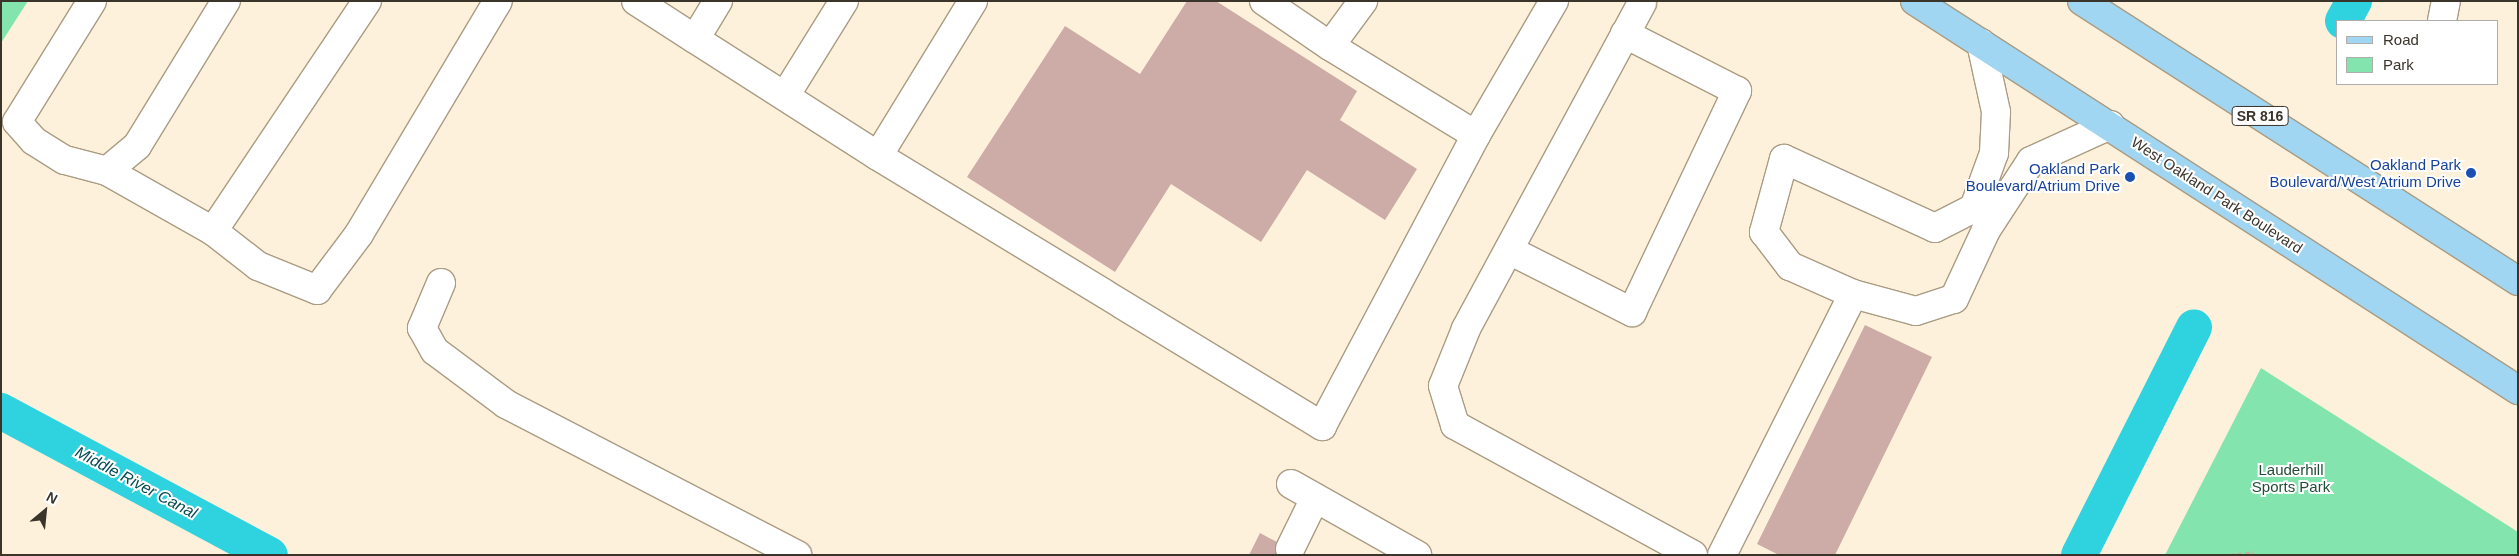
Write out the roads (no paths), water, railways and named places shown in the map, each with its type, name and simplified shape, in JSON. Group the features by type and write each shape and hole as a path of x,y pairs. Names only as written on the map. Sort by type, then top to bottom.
{"main road":[{"name":"West Oakland Park Boulevard","path":"1915,1 2110,125 2518,390"},
{"name":"SR 816","path":"2082,1 2518,281"}],"lane":[{"path":"92,1 17,122 34,141 65,160 107,172 212,231 258,266 317,290 359,234 498,1"},
{"path":"107,172 137,146 226,1"},
{"path":"212,231 367,1"},
{"path":"636,1 878,156 1322,426 1476,135 1554,1"},
{"path":"695,39 718,1"},
{"path":"784,96 844,1"},
{"path":"878,156 973,1"},
{"path":"1264,1 1330,46 1476,135"},
{"path":"1330,46 1363,1"},
{"path":"2442,20 2446,1"},
{"path":"1642,3 1466,329 1443,386 1455,425 1693,555"},
{"path":"1509,250 1632,312 1737,91 1625,34"},
{"path":"1981,43 1996,112 1994,153 1974,208 1935,228 1784,159 1764,232 1790,266 1853,294 1916,311 1954,299 1986,230 2031,161 2110,125"},
{"path":"441,283 422,328 435,350 506,404 797,555"},
{"path":"1722,555 1853,294"},
{"path":"1291,484 1417,555"},
{"path":"1290,549 1315,498"}],"waterway":[{"path":"2344,20 2354,1"},
{"path":"2079,555 2194,327"},
{"name":"Middle River Canal","path":"1,411 270,555"}],"place":[{"name":"Oakland Park Boulevard/West Atrium Drive","path":"2471,173"},
{"name":"Oakland Park Boulevard/Atrium Drive","path":"2130,177"}],"park label":[{"name":"Lauderhill Sports Park","path":"2291,478"}]}
